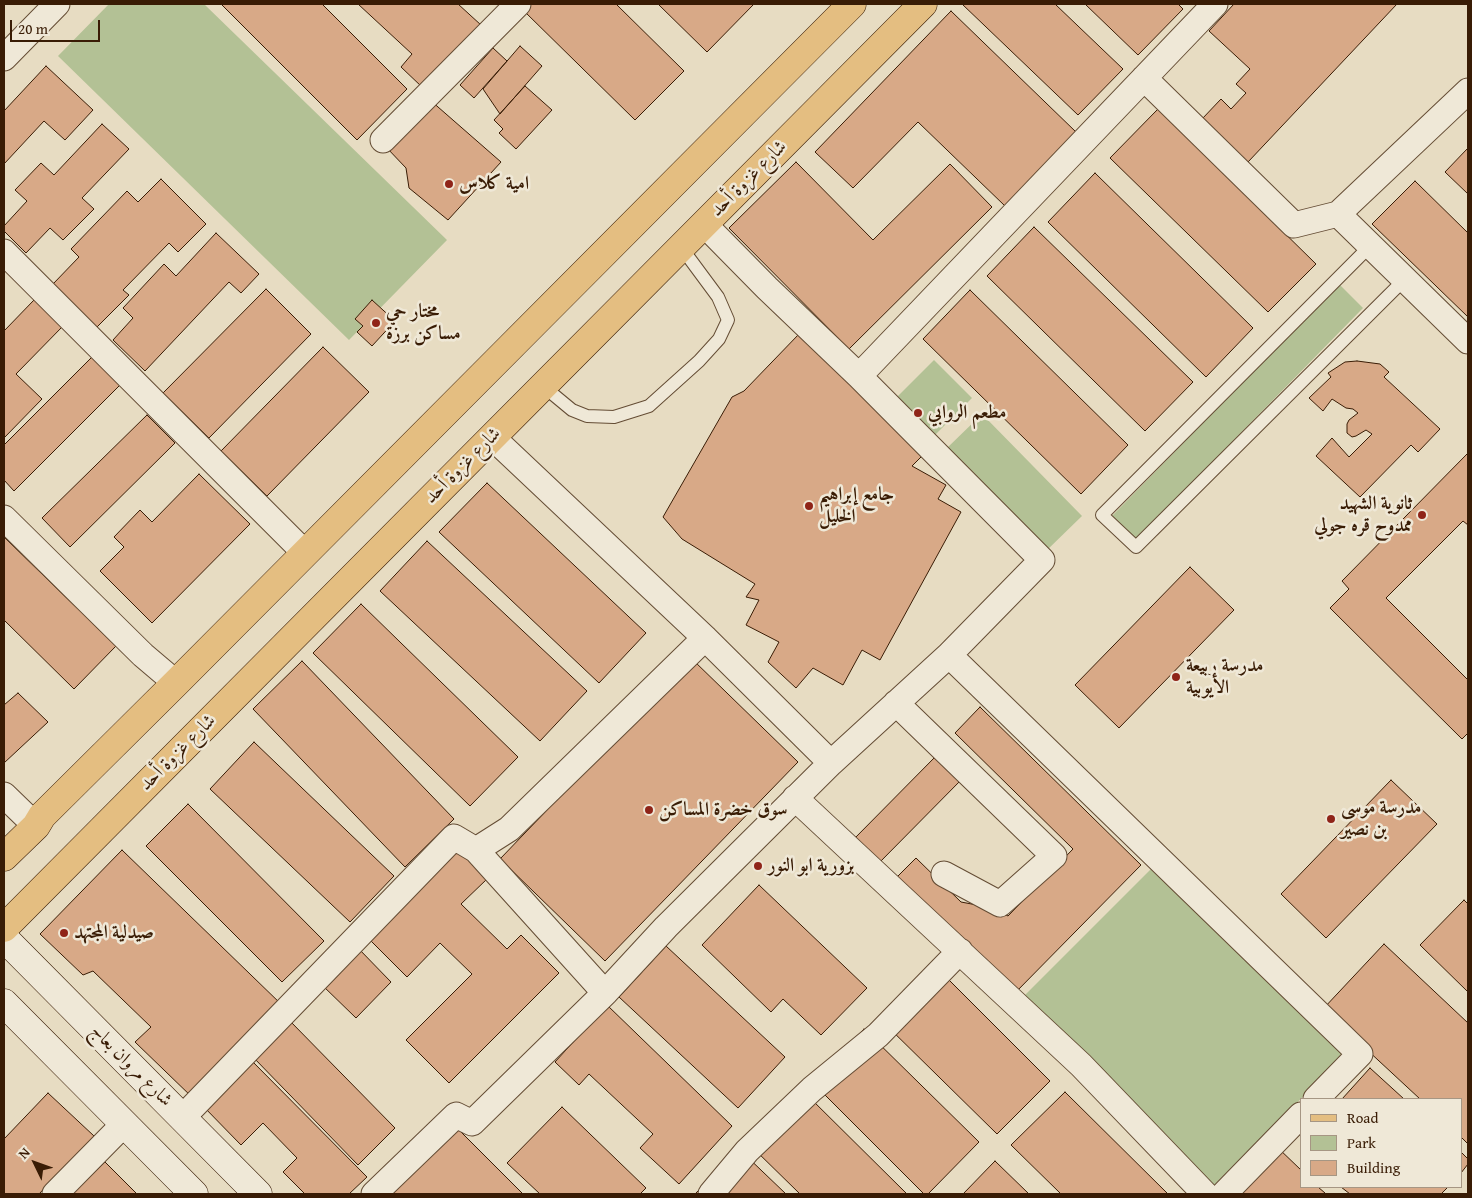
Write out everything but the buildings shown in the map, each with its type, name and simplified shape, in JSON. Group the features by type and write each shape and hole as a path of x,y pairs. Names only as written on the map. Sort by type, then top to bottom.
{"main road":[{"path":"4,857 36,826 42,816 852,4"},
{"name":"شارع غزوة أحد","path":"4,928 923,4"},
{"name":"شارع مروان بعاج","path":"4,938 258,1194"},
{"path":"4,1003 194,1194"}],"street":[{"path":"4,58 57,4"},
{"path":"383,140 518,4"},
{"path":"858,376 1215,4"},
{"path":"1144,78 1294,225 1338,214 1468,91"},
{"path":"1338,214 1468,341"},
{"path":"374,1194 456,1115 472,1123 606,993 666,927 795,798 949,655 1042,560 704,224"},
{"path":"4,252 305,553"},
{"path":"492,437 705,638 831,763"},
{"path":"4,518 143,655 176,683"},
{"path":"476,850 509,829 705,638"},
{"path":"949,655 1360,1054 1317,1098"},
{"path":"896,704 1054,856 1000,904 944,874"},
{"path":"4,795 36,826"},
{"path":"795,798 1081,1065 1205,1194"},
{"path":"182,1118 454,837 476,850 606,993"},
{"path":"711,1194 747,1151 812,1089 878,1034 960,951"},
{"path":"1224,1194 1300,1116"},
{"path":"55,1194 124,1124"}],"lane":[{"path":"1370,246 1102,515 1136,547 1405,279"},
{"path":"543,386 572,410 587,416 614,417 649,406 699,361 719,339 728,320 718,297 681,247"}],"green space":[{"path":"109,4 204,4 447,240 349,340 58,56"},
{"path":"1339,284 1363,308 1136,540 1112,516"},
{"path":"934,360 972,398 932,438 894,400"},
{"path":"982,414 1082,516 1045,552 946,449"},
{"path":"1154,866 1345,1055 1213,1186 1024,996"}],"place":[{"name":"امية كلاس","path":"449,184"},
{"name":"مختار حي مساكن برزة","path":"376,323"},
{"name":"مطعم الروابي","path":"918,413"},
{"name":"جامع إبراهيم الخليل","path":"809,506"},
{"name":"ثانوية الشهيد ممدوح قره جولي","path":"1422,515"},
{"name":"مدرسة ربيعة الأيوبية","path":"1176,677"},
{"name":"سوق خضرة المساكن","path":"649,810"},
{"name":"مدرسة موسى بن نصير","path":"1331,819"},
{"name":"بزورية ابو النور","path":"758,866"},
{"name":"صيدلية المجتهد","path":"64,933"}]}
